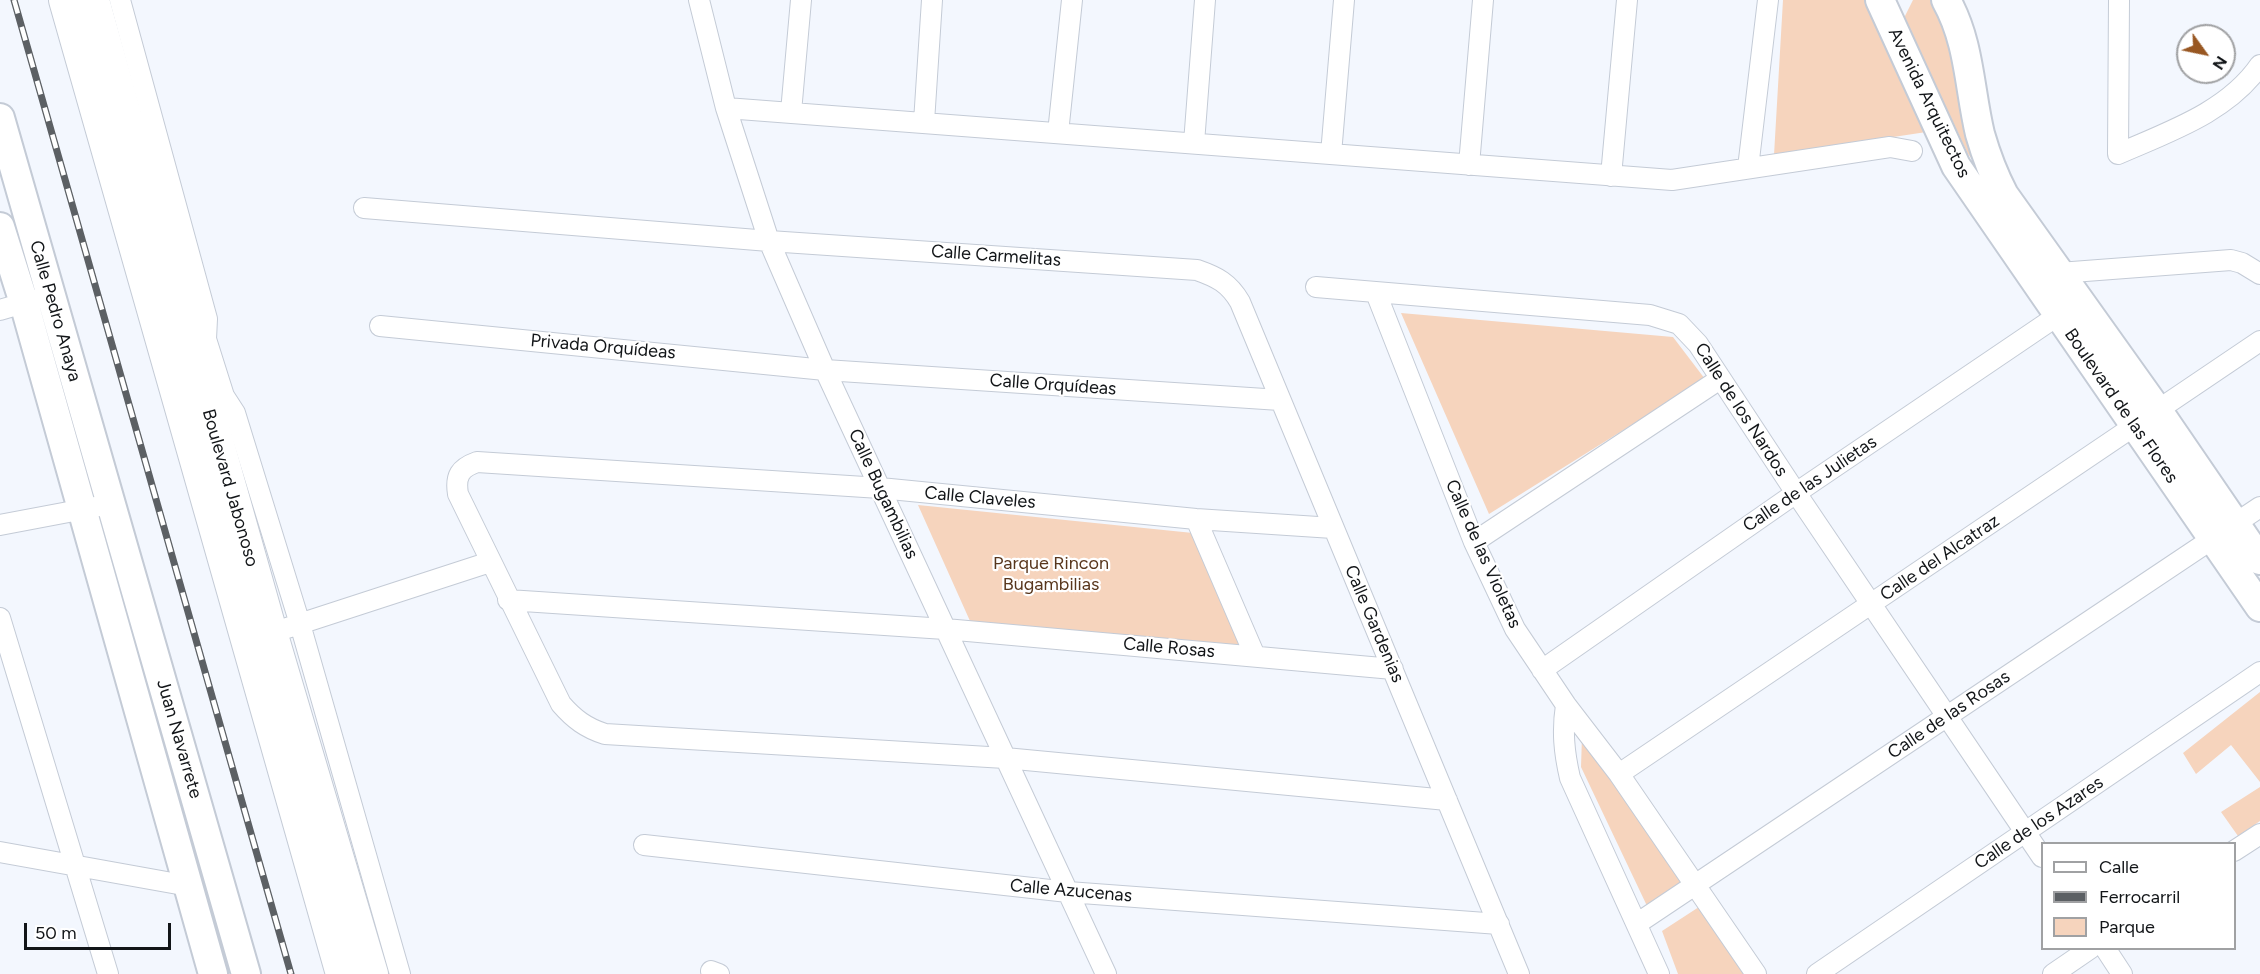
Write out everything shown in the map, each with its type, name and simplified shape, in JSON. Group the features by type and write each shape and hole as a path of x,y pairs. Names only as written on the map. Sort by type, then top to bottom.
{"main road":[{"name":"Boulevard Jabonoso","path":"65,0 272,632 310,711 372,974"},
{"name":"Boulevard Jabonoso","path":"93,0 114,27 207,370 235,456 342,974"},
{"name":"Avenida Arquitectos","path":"1880,0 1956,166 1993,199"},
{"name":"Avenida Arquitectos","path":"1946,0 1958,20 1981,135 1993,174 1993,199"},
{"name":"Calle Pedro Anaya","path":"0,118 111,504"},
{"name":"Boulevard de las Flores","path":"1993,199 2225,531 2260,607"},
{"name":"Calle Pedro Anaya","path":"0,227 12,307 81,509"},
{"name":"Juan Navarrete","path":"111,504 246,974"},
{"name":"Juan Navarrete","path":"81,509 213,974"},
{"name":"Boulevard de las Flores","path":"2225,531 2260,560"}],"street":[{"path":"114,27 120,0"},
{"name":"Calle Bugambilias","path":"699,0 726,108 769,241 825,370 1106,974"},
{"path":"791,112 801,0"},
{"path":"924,122 932,0"},
{"path":"1058,133 1072,0"},
{"path":"1194,143 1205,0"},
{"path":"1330,154 1344,0"},
{"path":"1469,165 1483,0"},
{"path":"1611,176 1628,0"},
{"path":"1748,168 1768,0"},
{"path":"2120,0 2118,154 2188,123 2227,99 2260,65"},
{"path":"726,108 1672,180 1890,147 1912,151"},
{"name":"Calle Carmelitas","path":"364,208 769,241 1197,270 1222,279"},
{"path":"2049,280 2231,260 2242,263 2260,274"},
{"name":"Calle Gardenias","path":"1222,279 1233,290 1240,302 1519,974"},
{"path":"1316,287 1376,293"},
{"name":"Calle de los Nardos","path":"1376,293 1650,315 1679,324 1698,344 1871,605 2041,854"},
{"name":"Calle de las Violetas","path":"1376,293 1474,542 1515,629 1566,705 1620,774 1756,974"},
{"path":"12,307 51,294"},
{"name":"Calle de las Julietas","path":"1542,670 1796,493 2068,308"},
{"name":"Privada Orquídeas","path":"380,326 825,370"},
{"name":"Calle del Alcatraz","path":"1620,774 2260,342"},
{"name":"Calle Orquídeas","path":"825,370 1280,400"},
{"path":"1474,542 1720,380"},
{"name":"Calle Claveles","path":"490,562 458,494 456,481 465,466 477,462 880,488 1196,519 1333,528"},
{"path":"1,519 111,504"},
{"name":"Calle de las Rosas","path":"1638,923 2260,507"},
{"path":"1196,519 1255,656"},
{"path":"272,632 490,562 561,704 573,718 589,729 605,734 1005,758 1447,800"},
{"name":"Calle Rosas","path":"508,600 945,629 1393,669"},
{"path":"0,618 108,974"},
{"name":"Calle de los Azares","path":"1817,974 2260,672"},
{"path":"1566,705 1563,728 1564,752 1570,778 1638,923 1659,974"},
{"path":"310,711 400,974"},
{"path":"2236,850 2260,834"},
{"name":"Calle Azucenas","path":"644,845 1068,892 1499,924"},
{"path":"0,852 189,886"},
{"path":"2053,974 2088,950"},
{"path":"2106,950 2122,974"}],"green space":[{"path":"1783,0 1876,0 1933,131 1774,155"},
{"path":"1913,0 1941,0 1988,180 1968,154 1904,18"},
{"path":"1401,313 1673,337 1705,379 1489,514"},
{"name":"Parque Rincon Bugambilias","path":"918,505 1193,533 1241,648 970,621"},
{"path":"2260,692 2260,782 2231,745 2196,774 2183,753"},
{"path":"1582,736 1689,884 1648,908 1581,767"},
{"path":"2260,787 2260,821 2238,836 2221,812"},
{"path":"1702,905 1749,974 1678,974 1662,931"}],"railway":[{"path":"14,0 291,974"}]}
